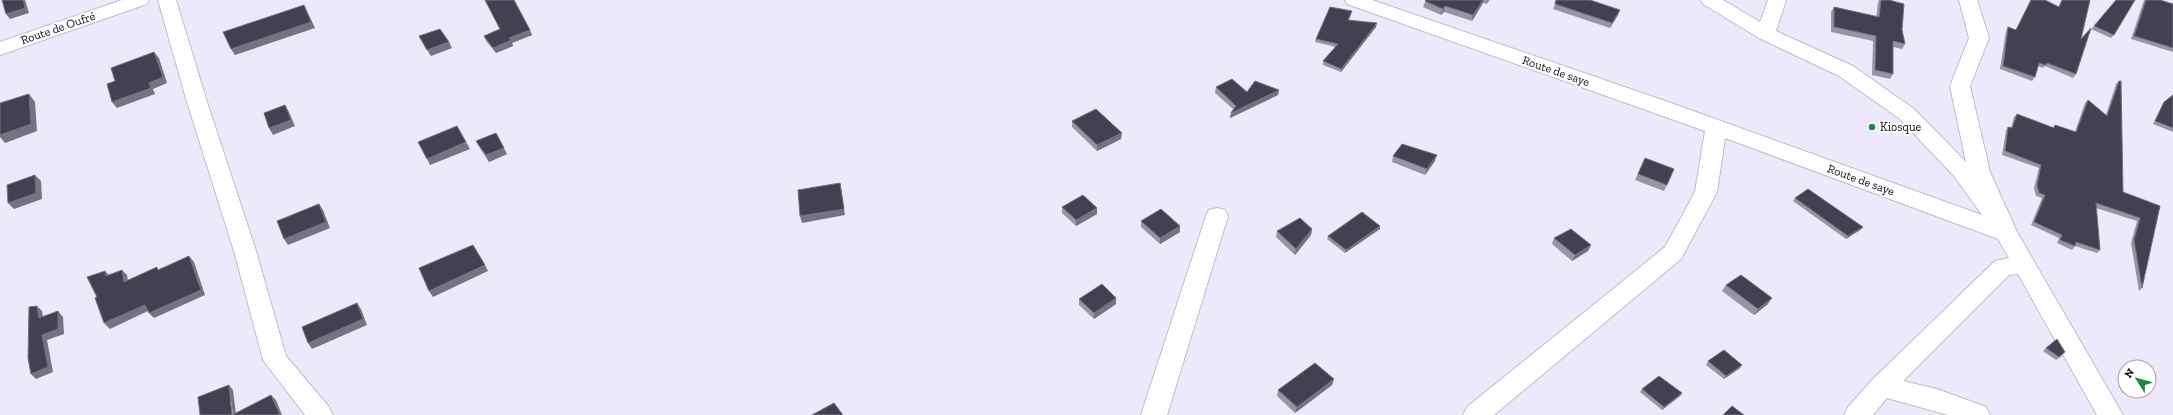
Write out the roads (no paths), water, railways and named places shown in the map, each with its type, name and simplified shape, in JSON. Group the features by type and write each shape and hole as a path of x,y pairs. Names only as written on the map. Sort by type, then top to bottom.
{"street":[{"name":"Route de Oufré","path":"0,48 140,0"},
{"path":"167,0 197,102 245,251 275,360 320,415"},
{"name":"Route de saye","path":"1354,0 1716,127 2006,233"},
{"path":"1710,0 1766,34 1846,71 1907,114 1962,171 2006,233"},
{"path":"1766,34 1777,0"},
{"path":"1968,0 1979,38 1960,86 1979,172 2006,233 2023,265 2110,415"},
{"path":"1476,415 1673,253 1706,192 1716,127"},
{"path":"1154,415 1217,216"},
{"path":"1857,415 1882,386 2003,266 2023,265"},
{"path":"1882,386 1937,400 1977,415"}],"place":[{"name":"Kiosque","path":"1872,127"}]}
